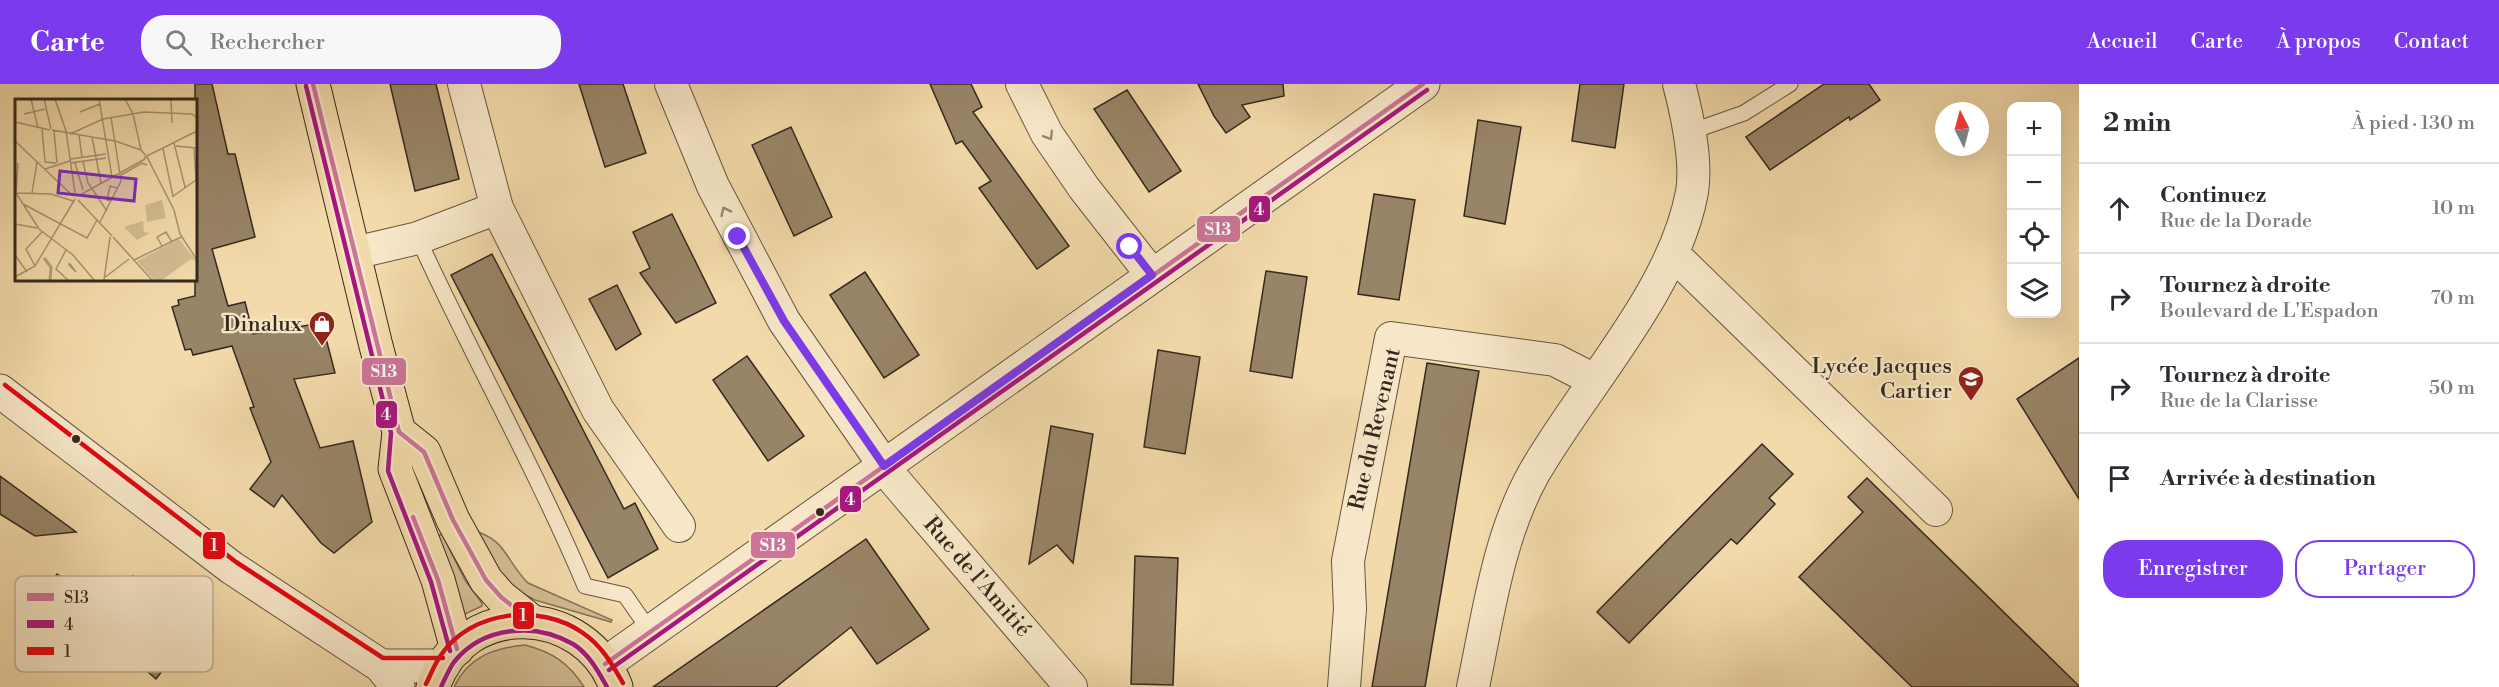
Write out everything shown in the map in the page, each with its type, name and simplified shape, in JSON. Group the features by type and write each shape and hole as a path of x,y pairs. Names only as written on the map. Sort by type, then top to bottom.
{"main road":[{"path":"313,84 399,432 395,469 438,580 444,667"},
{"path":"399,432 424,452 453,520 486,580 501,597 530,620"},
{"path":"444,667 472,636 510,621 530,620 559,627 585,641 611,675"}],"street":[{"path":"464,84 497,208 598,410 679,526"},
{"name":"Rue de l'Amitié","path":"671,84 712,186 784,321 904,493 1071,687"},
{"path":"1022,84 1047,134 1084,188 1152,275"},
{"path":"1473,687 1500,563 1516,515 1534,474 1673,254 1692,190 1690,132 1679,84"},
{"path":"611,675 650,631 1152,275 1412,87"},
{"path":"354,253 418,238 497,208"},
{"path":"1673,254 1936,510"},
{"name":"Rue du Revenant","path":"1344,687 1350,609 1348,561 1391,338 1555,360 1594,380"},
{"path":"0,391 232,568 389,676 444,667"}],"lane":[{"path":"1690,132 1744,113 1790,84"},
{"path":"418,238 460,331 552,508 585,586 625,595 650,631"}],"shaded area":[{"path":"469,529 482,533 499,544 528,583 612,620 611,622 535,600 503,583"},
{"path":"442,534 465,580 482,603 482,606 463,615 436,537"},
{"path":"525,645 552,655 572,671 584,687 454,687 474,661 493,652"}],"building":[{"path":"195,84 212,84 228,154 235,154 255,237 212,249 228,306 245,302 253,334 322,323 335,373 294,379 320,448 353,441 372,522 334,553 321,543 282,495 274,507 250,489 271,462 250,408 254,407 232,346 193,355 191,349 185,350 172,307 179,305 178,300 195,296"},
{"path":"390,84 436,84 459,179 415,191"},
{"path":"579,84 623,84 646,153 605,167"},
{"path":"930,84 971,84 982,107 973,112 1069,246 1037,269 979,188 991,181 962,141 956,144"},
{"path":"1198,84 1283,84 1284,96 1242,105 1250,117 1226,133 1214,116"},
{"path":"1580,84 1624,84 1615,148 1572,141"},
{"path":"1824,84 1869,84 1880,100 1850,120 1849,117 1770,170 1746,137"},
{"path":"1127,90 1181,171 1149,192 1094,109"},
{"path":"1478,120 1521,127 1505,224 1464,216"},
{"path":"791,127 832,217 794,236 752,145"},
{"path":"1374,194 1415,200 1399,300 1358,294"},
{"path":"672,214 716,303 676,323 640,273 650,268 633,232"},
{"path":"492,254 624,509 635,503 658,549 608,578 451,275"},
{"path":"1266,271 1307,277 1292,378 1250,371"},
{"path":"865,272 919,355 884,378 830,295"},
{"path":"617,285 641,334 616,350 589,299"},
{"path":"1158,350 1200,357 1185,454 1144,447"},
{"path":"747,356 804,436 768,461 713,380"},
{"path":"2079,358 2079,499 2017,399"},
{"path":"1427,363 1479,371 1425,687 1372,687"},
{"path":"1051,426 1093,434 1073,563 1057,545 1029,564"},
{"path":"1762,444 1793,474 1769,498 1775,504 1737,544 1731,539 1629,643 1597,612"},
{"path":"0,476 76,532 35,536 0,514"},
{"path":"1867,478 2079,687 1912,687 1799,577 1863,512 1848,497"},
{"path":"866,539 929,629 877,664 851,627 776,687 653,687"},
{"path":"1135,556 1178,558 1173,685 1131,684"},
{"path":"148,672 161,672 156,679"}],"transit line":[{"name":"S13","path":"313,84 399,432 424,452 453,520 486,580 501,597 530,620"},
{"name":"S13","path":"605,664 1423,84"},
{"name":"4","path":"306,86 391,433 388,471 431,582 450,651"},
{"name":"4","path":"609,670 1427,90"},
{"name":"1","path":"5,385 236,562 383,658 443,658"},
{"name":"S13","path":"413,517 438,580 457,649"},
{"name":"1","path":"426,684 441,655 454,640 470,628 488,620 528,615 547,617 566,623 590,638 611,662 623,683"},
{"name":"4","path":"441,687 454,662 466,650 479,641 510,631 542,632 573,644 597,669 607,687"}],"place":[{"name":"Dinalux","path":"322,347"},
{"name":"Lycée Jacques Cartier","path":"1971,402"}],"route":[{"path":"738,237 784,321 884,466 1152,275 1130,247"}]}
